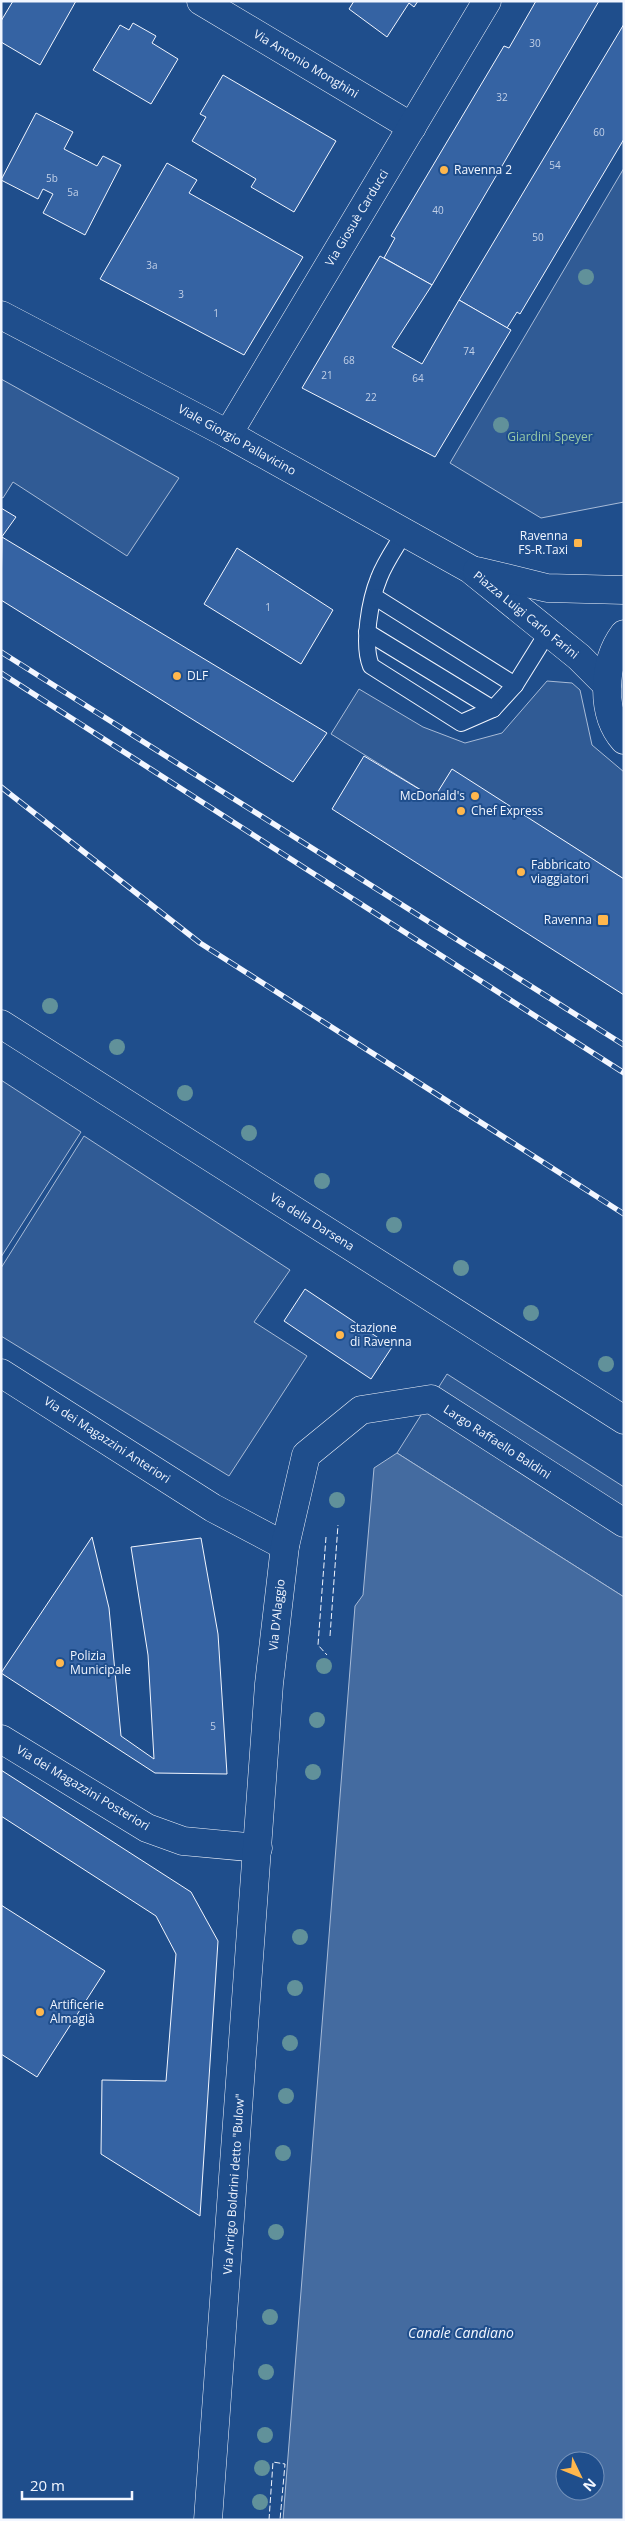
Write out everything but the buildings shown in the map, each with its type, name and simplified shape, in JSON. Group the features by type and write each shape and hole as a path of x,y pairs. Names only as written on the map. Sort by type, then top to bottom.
{"street":[{"name":"Via Antonio Monghini","path":"201,1 412,127"},
{"name":"Via Giosuè Carducci","path":"228,434 486,1"},
{"name":"Viale Giorgio Pallavicino","path":"1,315 228,434 470,569"},
{"name":"Piazza Luigi Carlo Farini","path":"470,569 547,588 624,590"},
{"name":"Piazza Luigi Carlo Farini","path":"470,569 579,657 607,685"},
{"path":"624,634 610,661 607,685 610,713 624,740"},
{"name":"Via della Darsena","path":"1,1024 624,1420"},
{"name":"Via dei Magazzini Anteriori","path":"1,1373 213,1508 285,1546"},
{"name":"Largo Raffaello Baldini","path":"360,1410 431,1398 624,1523"},
{"name":"Via D'Alaggio","path":"258,1848 269,1684 285,1546 306,1455 360,1410"},
{"name":"Via dei Magazzini Posteriori","path":"1,1739 147,1828 183,1841 258,1848"},
{"name":"Via Arrigo Boldrini detto \"Bulow\"","path":"208,2520 258,1848"}],"lane":[{"path":"404,533 379,578 367,632 366,654 371,666 460,723 493,709 515,685 548,632"},
{"path":"375,597 515,685"},
{"path":"367,632 493,709"}],"shaded area":[{"name":"Giardini Speyer","path":"624,168 624,502 541,518 450,463"},
{"path":"1,379 179,478 127,556 13,482 3,498 1,497"},
{"path":"547,681 572,683 580,690 592,745 624,772 624,879 452,770 434,798 331,734 359,689 423,727 465,743 502,733"},
{"path":"1,1080 81,1132 1,1257"},
{"path":"84,1136 290,1270 254,1322 307,1356 229,1476 1,1336 1,1268"},
{"path":"447,1374 624,1487 624,1597 397,1453"}],"water":[{"name":"Canale Candiano","path":"397,1453 624,1597 624,2520 283,2520 355,1606 363,1595 374,1468"}],"railway":[{"path":"1,652 624,1045"},
{"path":"1,673 624,1073"},
{"path":"1,787 200,943 624,1214"}],"fence":[{"path":"330,1636 338,1525"},
{"path":"326,1537 318,1645 327,1655"},
{"path":"269,2520 273,2462 285,2464 280,2520"}],"place":[{"name":"Ravenna 2","path":"444,170"},
{"name":"Ravenna FS-R.Taxi","path":"578,543"},
{"name":"DLF","path":"177,676"},
{"name":"McDonald's","path":"475,796"},
{"name":"Chef Express","path":"461,811"},
{"name":"Fabbricato viaggiatori","path":"521,872"},
{"name":"Ravenna","path":"603,920"},
{"name":"stazione di Ravenna","path":"340,1335"},
{"name":"Polizia Municipale","path":"60,1663"},
{"name":"Artificerie Almagià","path":"40,2012"}]}
